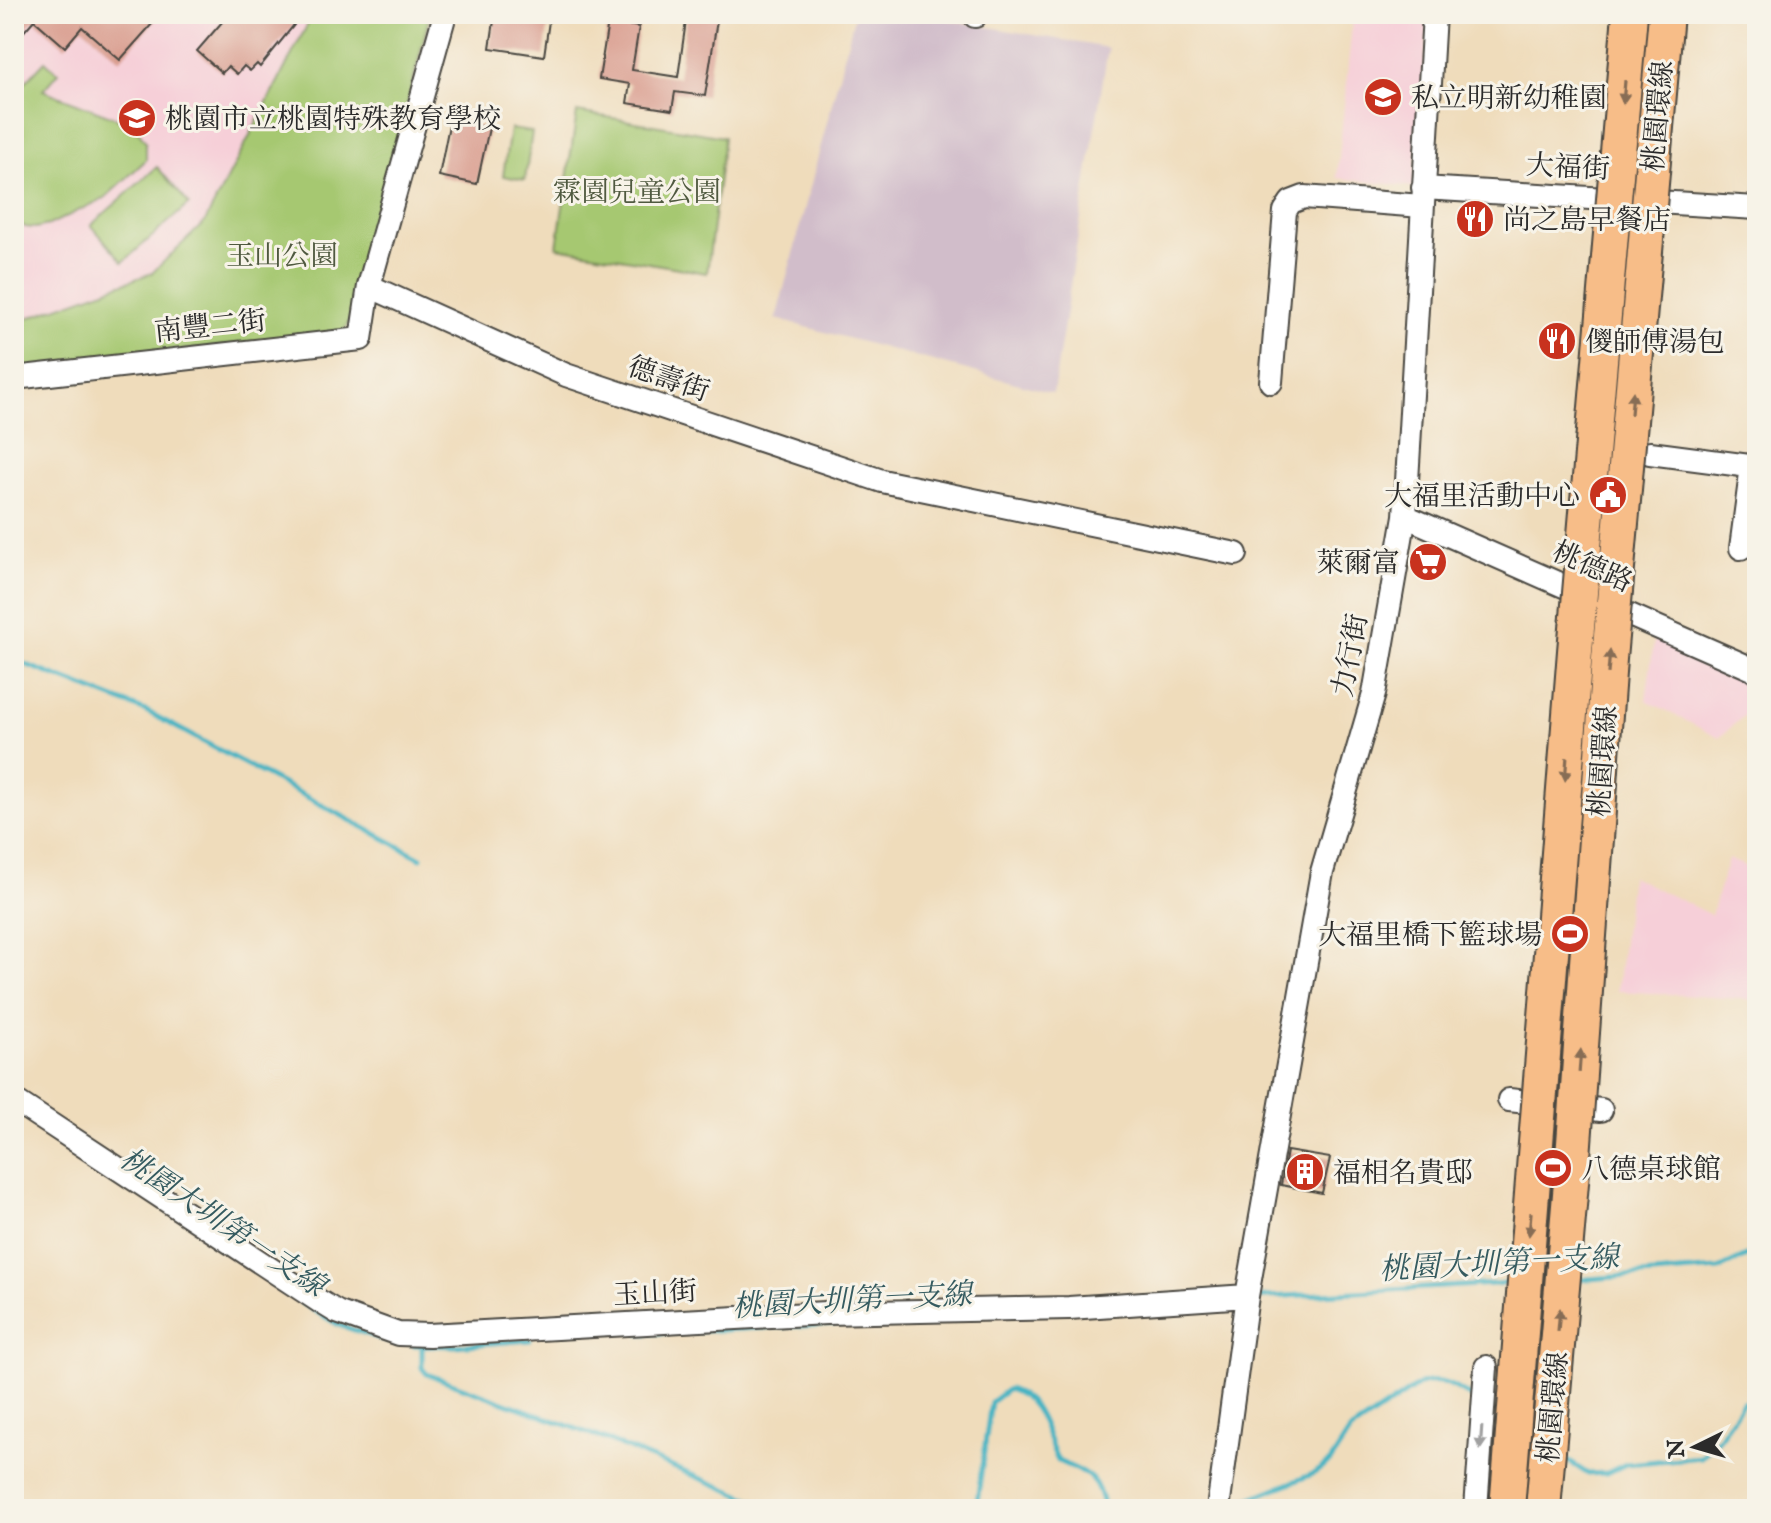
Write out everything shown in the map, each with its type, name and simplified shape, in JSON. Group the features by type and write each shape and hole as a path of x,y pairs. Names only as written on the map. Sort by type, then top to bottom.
{"highway":[{"name":"桃園環線","path":"1507,1509 1576,635 1630,14"},
{"name":"桃園環線","path":"1543,1509 1573,1155 1609,659 1666,14"}],"street":[{"path":"369,286 445,14"},
{"name":"力行街","path":"1247,1296 1322,872 1374,694 1405,516 1434,14"},
{"name":"大福街","path":"1271,382 1285,211 1291,202 1304,197 1422,197 1757,208"},
{"name":"南豐二街","path":"14,378 361,339 369,286"},
{"name":"德壽街","path":"369,286 566,375 882,481 1236,554"},
{"path":"1650,453 1754,467 1741,548"},
{"name":"桃德路","path":"1405,516 1757,671"},
{"name":"玉山街","path":"14,1100 337,1312 398,1334 429,1335 856,1312 1069,1308 1247,1296"},
{"path":"1509,1100 1601,1110"},
{"path":"1218,1509 1247,1296"},
{"path":"1476,1509 1486,1367"}],"shaded area":[{"name":"桃園市立桃園特殊教育學校","path":"14,14 313,14 205,222 152,273 14,323"},
{"path":"855,14 914,14 1108,48 1053,393 776,319"},
{"name":"私立明新幼稚園","path":"1353,14 1429,16 1413,187 1337,178"},
{"path":"1656,626 1757,681 1757,704 1719,738 1646,700"},
{"path":"1728,859 1757,871 1757,1000 1617,991 1631,876 1711,915"}],"green space":[{"name":"玉山公園","path":"313,14 430,14 356,306 344,332 14,370 14,323 152,273 205,222"},
{"path":"45,61 58,73 43,90 134,125 146,142 146,160 105,198 49,225 35,228 25,227 14,219 14,94"},
{"name":"霖園兒童公園","path":"577,112 724,137 707,273 557,247"},
{"path":"510,129 532,132 525,180 503,176"},
{"path":"157,167 189,204 123,262 91,225"}],"building":[{"path":"14,14 161,14 120,60 82,27 65,47 34,20 14,43"},
{"path":"229,14 282,14 294,25 260,67 257,64 250,71 244,66 237,74 228,66 222,73 197,51"},
{"path":"495,14 550,14 544,56 490,48"},
{"path":"687,14 718,14 705,96 675,92 672,110 627,103 630,84 599,79 608,22 639,27 632,70 678,77"},
{"path":"450,120 489,128 477,184 439,176"},
{"name":"福相名貴邸","path":"1287,1151 1330,1158 1322,1193 1281,1185"}],"waterway":[{"path":"14,660 146,711 421,858"},
{"name":"桃園大圳第一支線","path":"1575,1280 1719,1269 1757,1251"},
{"name":"桃園大圳第一支線","path":"1251,1298 1513,1283"},
{"name":"桃園大圳第一支線","path":"302,1303 339,1325 387,1341"},
{"name":"桃園大圳第一支線","path":"640,1334 858,1323"},
{"name":"桃園大圳第一支線","path":"413,1345 455,1346 530,1340"},
{"path":"422,1346 422,1368 427,1374 602,1438 775,1509"},
{"path":"1224,1509 1313,1474 1330,1462 1350,1431 1420,1384 1443,1383 1477,1401"},
{"path":"976,1509 991,1402 1008,1389 1019,1394 1035,1409 1058,1461 1084,1473 1094,1482 1104,1509"},
{"path":"1559,1455 1588,1474 1607,1473 1626,1464 1701,1457 1720,1438 1743,1402 1757,1398"}],"place":[{"name":"私立明新幼稚園","path":"1383,97"},
{"name":"桃園市立桃園特殊教育學校","path":"137,118"},
{"name":"尚之島早餐店","path":"1475,219"},
{"name":"儍師傅湯包","path":"1557,341"},
{"name":"大福里活動中心","path":"1608,495"},
{"name":"萊爾富","path":"1428,562"},
{"name":"大福里橋下籃球場","path":"1570,934"},
{"name":"八德桌球館","path":"1553,1168"},
{"name":"福相名貴邸","path":"1305,1172"}]}
